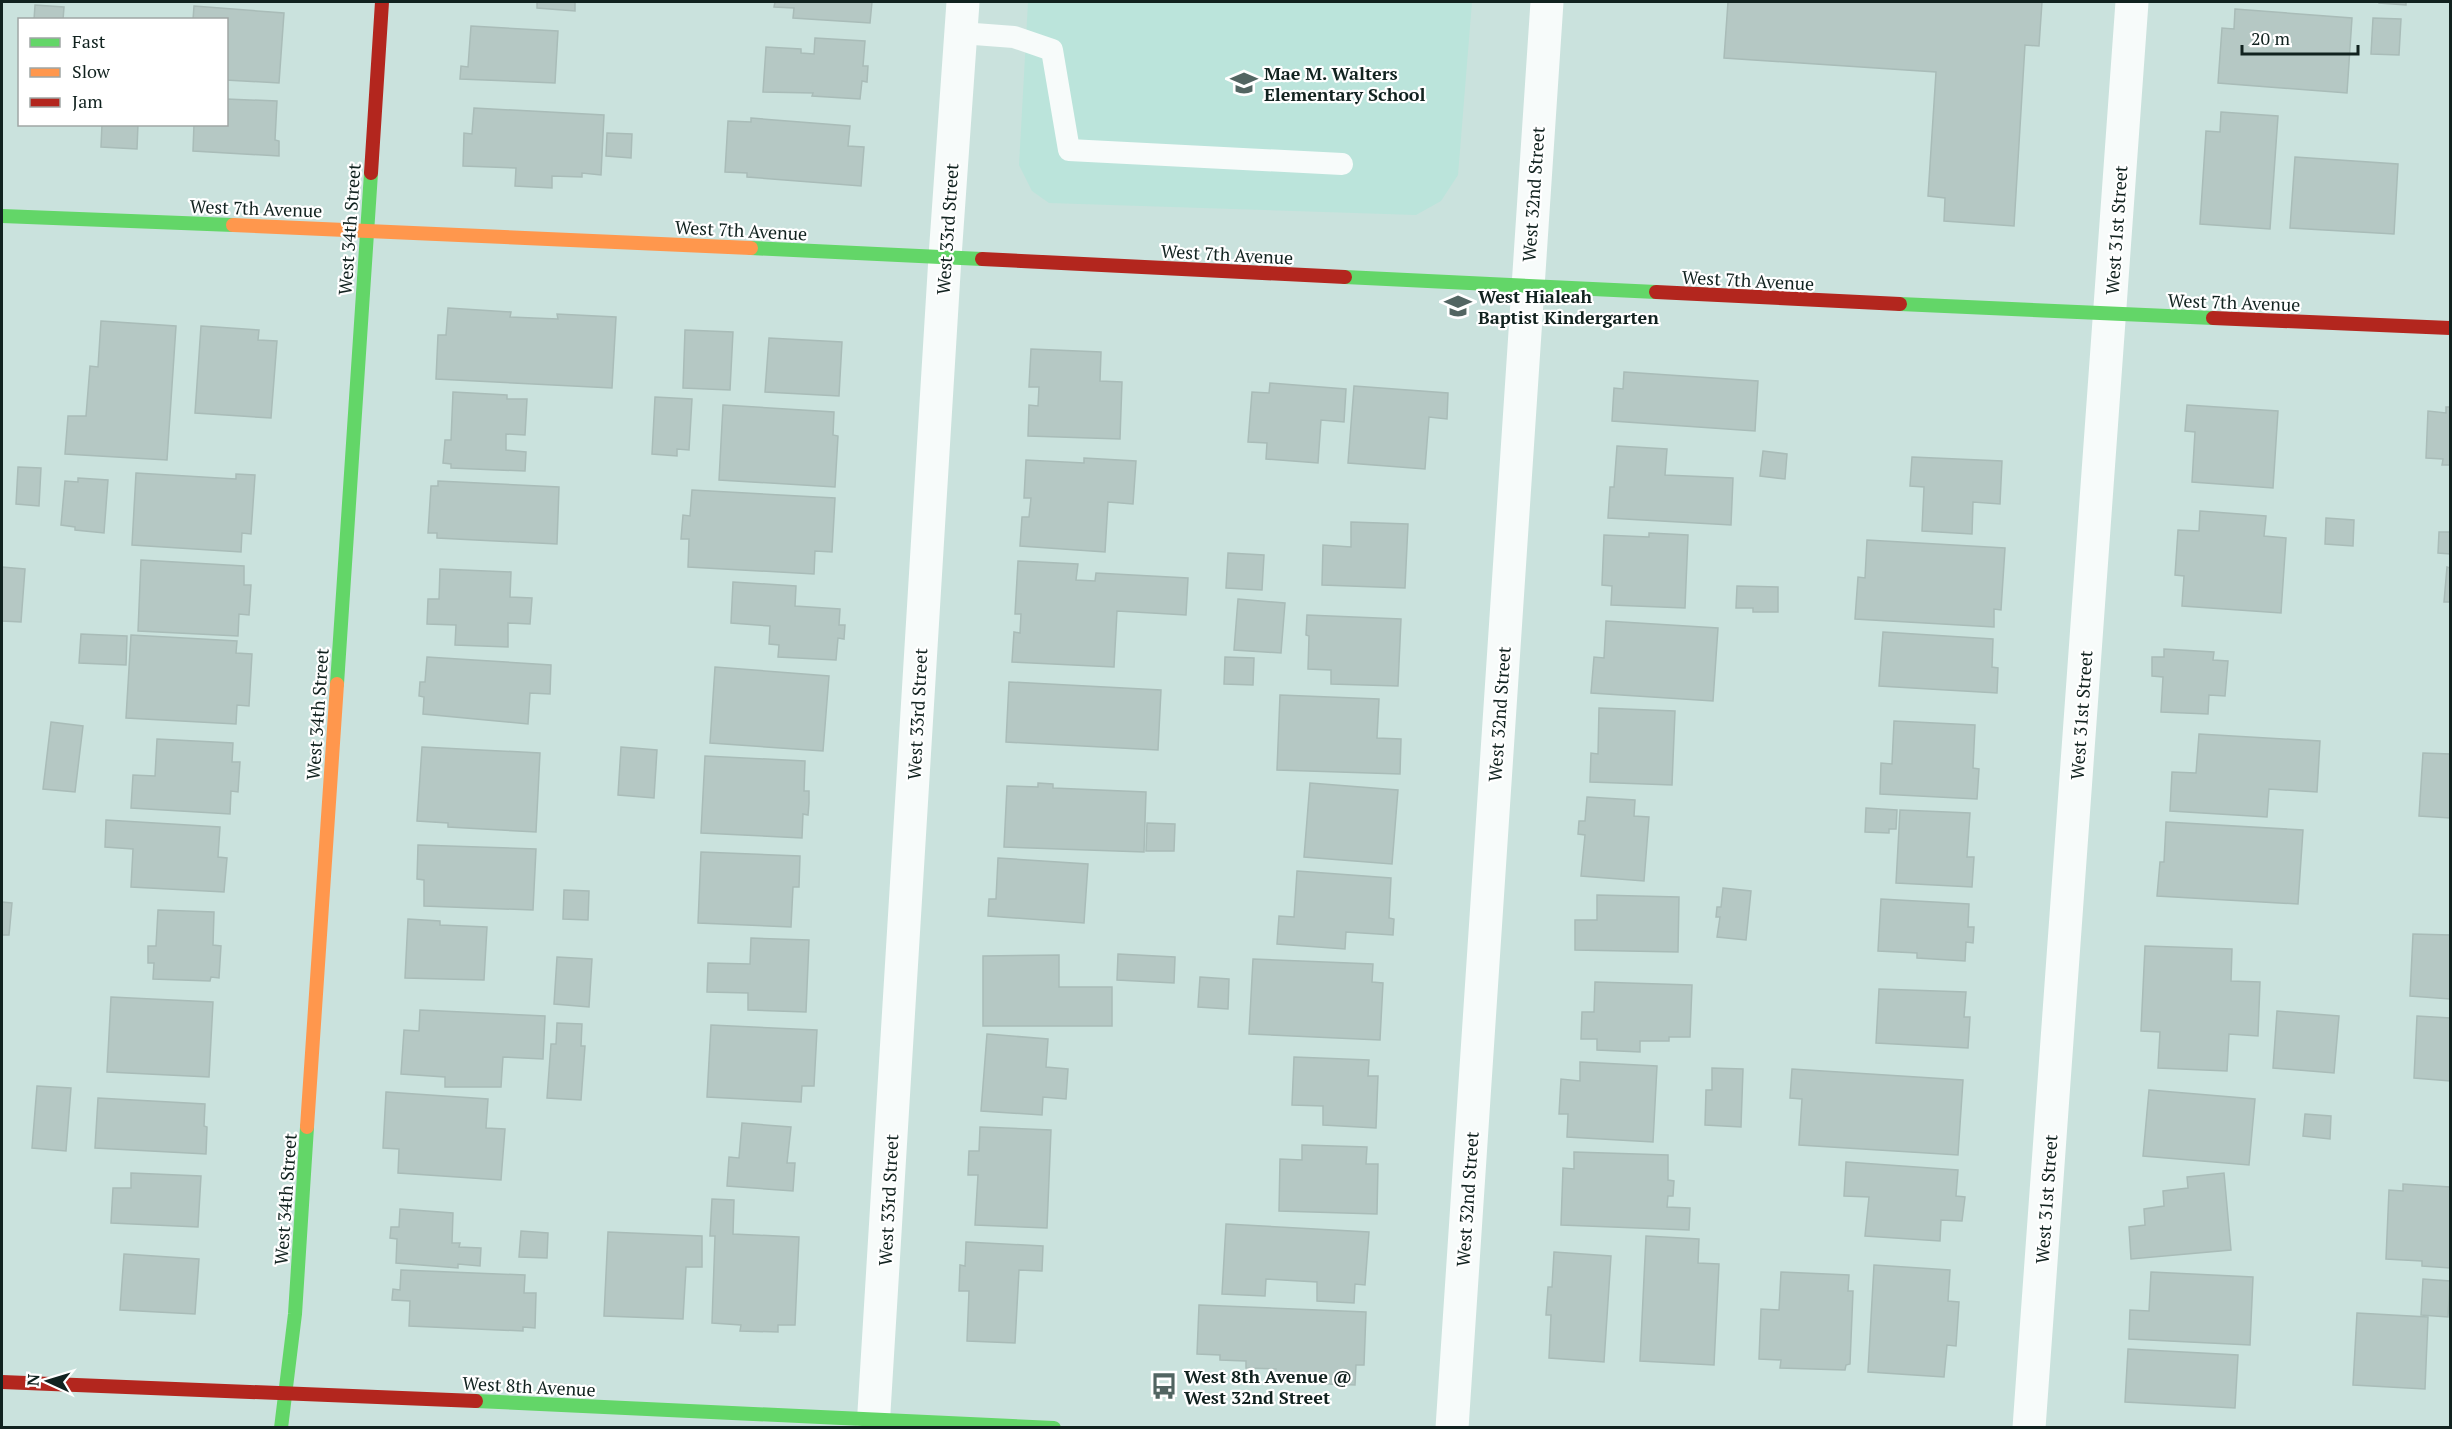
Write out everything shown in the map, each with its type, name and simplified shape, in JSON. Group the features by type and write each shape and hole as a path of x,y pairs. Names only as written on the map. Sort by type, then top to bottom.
{"street":[{"name":"West 34th Street","path":"281,1428 295,1314 382,2"},
{"name":"West 32nd Street","path":"1452,1428 1547,2"},
{"name":"West 31st Street","path":"2029,1428 2132,2"},
{"name":"West 33rd Street","path":"874,1424 945,257 962,17"},
{"name":"West 7th Avenue","path":"2,216 367,230 2111,315 2451,328"},
{"name":"West 8th Avenue","path":"2,1382 284,1392 874,1424 1054,1428"}],"lane":[{"path":"962,17 1052,50 1069,150 1342,164"}],"shaded area":[{"name":"Mae M. Walters Elementary School","path":"1028,2 1472,2 1458,175 1441,201 1416,215 1049,203 1032,191 1019,165"}],"building":[{"path":"537,2 575,2 575,11 537,8"},
{"path":"775,2 872,2 870,23 793,18 794,8 774,7"},
{"path":"1728,2 2042,2 2039,46 2025,45 2014,226 1944,221 1945,198 1928,196 1936,72 1724,58"},
{"path":"2406,2 2406,5 2379,3"},
{"path":"35,5 64,7 63,18 34,18"},
{"path":"194,6 284,13 279,83 228,80 228,18 193,18"},
{"path":"2235,9 2352,18 2347,93 2218,83 2222,28 2234,29"},
{"path":"2373,18 2401,19 2399,55 2371,54"},
{"path":"471,26 558,31 555,83 460,79 461,66 468,67"},
{"path":"815,38 865,41 863,66 868,66 867,82 862,81 860,99 812,96 813,93 763,92 766,47 801,49 801,53 814,54"},
{"path":"228,99 277,101 275,140 279,141 279,156 193,151 194,126 228,126"},
{"path":"474,108 604,115 601,175 582,173 582,177 552,176 552,188 515,186 516,168 463,166 464,133 472,134"},
{"path":"2221,112 2278,116 2270,229 2200,224 2206,131 2220,132"},
{"path":"751,118 850,126 848,146 864,147 861,186 747,177 747,173 725,172 728,121 751,122"},
{"path":"102,126 138,126 137,149 101,147"},
{"path":"607,133 632,134 631,158 606,156"},
{"path":"2295,157 2398,164 2394,234 2290,228"},
{"path":"448,308 511,312 510,317 558,319 557,314 616,317 612,388 436,379 438,335 446,335"},
{"path":"101,321 176,326 167,460 65,454 68,416 86,416 90,366 98,367"},
{"path":"201,326 259,330 258,340 277,341 271,418 195,413"},
{"path":"685,330 733,332 730,390 683,388"},
{"path":"769,338 842,342 839,396 765,392"},
{"path":"1031,349 1101,352 1100,381 1122,382 1120,439 1028,436 1029,405 1038,406 1039,387 1029,387"},
{"path":"1624,372 1758,381 1755,431 1612,421 1614,388 1623,389"},
{"path":"1270,383 1346,389 1344,422 1321,420 1318,463 1266,459 1267,443 1248,442 1252,392 1269,393"},
{"path":"1354,386 1448,393 1447,419 1429,417 1425,469 1348,463"},
{"path":"453,392 507,395 507,399 527,399 525,435 506,434 506,450 526,452 525,471 451,468 451,464 443,463 445,440 451,440"},
{"path":"655,397 692,399 689,450 677,449 677,456 652,454"},
{"path":"723,405 834,412 833,435 838,436 835,487 719,480"},
{"path":"2187,405 2278,411 2273,488 2192,482 2195,432 2185,431"},
{"path":"2446,407 2450,407 2450,465 2442,465 2443,459 2426,458 2428,411 2446,413"},
{"path":"1617,446 1667,449 1665,475 1733,478 1731,525 1608,518 1610,487 1614,487"},
{"path":"1763,451 1787,454 1785,479 1760,476"},
{"path":"1912,457 2002,461 2000,504 1973,502 1972,534 1922,531 1924,487 1910,486"},
{"path":"1084,458 1136,461 1133,504 1108,502 1105,552 1020,546 1022,517 1029,517 1031,498 1024,498 1026,460 1084,463"},
{"path":"18,467 41,468 39,506 16,504"},
{"path":"136,473 236,479 236,474 255,475 251,534 242,533 241,552 132,545"},
{"path":"78,478 108,480 104,533 75,530 75,527 61,525 65,481 78,482"},
{"path":"438,481 559,487 557,544 437,538 437,533 428,533 431,486 438,486"},
{"path":"692,490 835,498 832,552 815,551 814,574 688,567 689,539 681,539 683,515 690,516"},
{"path":"2200,511 2266,516 2264,536 2286,538 2281,613 2182,606 2184,576 2175,575 2178,530 2199,531"},
{"path":"2326,518 2354,520 2353,546 2325,544"},
{"path":"1351,522 1408,524 1405,588 1322,585 1323,545 1351,547"},
{"path":"2439,532 2450,532 2450,554 2438,553"},
{"path":"1649,533 1688,535 1685,608 1611,605 1612,586 1602,585 1604,535 1649,537"},
{"path":"1867,540 2005,548 2001,610 1994,609 1994,627 1855,619 1858,577 1865,578"},
{"path":"1228,553 1264,555 1262,590 1226,588"},
{"path":"141,560 244,566 244,585 251,585 249,615 239,614 238,636 138,631"},
{"path":"1018,561 1078,564 1076,580 1095,581 1096,573 1188,578 1186,615 1117,611 1114,667 1012,662 1014,632 1020,633 1021,614 1015,614"},
{"path":"2,567 25,569 21,622 2,621"},
{"path":"2447,567 2450,568 2450,602 2444,602"},
{"path":"440,569 511,572 510,597 532,598 530,624 508,623 508,647 455,645 456,625 427,624 428,599 439,599"},
{"path":"733,582 796,586 795,606 840,609 839,625 845,625 844,639 838,638 836,660 778,657 779,645 769,644 770,626 731,623"},
{"path":"1737,586 1778,587 1778,612 1753,612 1753,608 1736,608"},
{"path":"1238,599 1285,603 1281,653 1234,650"},
{"path":"1307,615 1401,619 1398,686 1331,684 1331,670 1308,669"},
{"path":"1606,621 1718,628 1713,701 1591,693 1594,657 1604,658"},
{"path":"1883,632 1993,639 1992,667 1998,668 1997,693 1879,686"},
{"path":"81,634 127,636 126,665 79,663"},
{"path":"131,635 237,641 236,653 252,654 249,706 237,705 236,724 126,718"},
{"path":"2164,649 2214,652 2213,660 2228,661 2225,696 2209,695 2208,714 2161,712 2163,677 2152,676 2152,657 2164,657"},
{"path":"427,657 551,665 550,694 530,693 528,724 423,714 424,697 419,696 420,682 425,682"},
{"path":"1225,657 1254,658 1253,685 1224,684"},
{"path":"715,667 829,676 823,751 710,743"},
{"path":"1009,682 1161,690 1158,750 1006,742"},
{"path":"1280,695 1379,699 1377,738 1401,739 1400,774 1277,770"},
{"path":"1599,708 1675,711 1672,785 1590,782 1591,753 1598,754"},
{"path":"1894,721 1975,725 1973,768 1979,769 1977,799 1880,794 1881,763 1892,764"},
{"path":"51,722 83,726 75,792 43,789"},
{"path":"2199,734 2320,741 2317,792 2269,789 2267,817 2170,811 2172,772 2196,773"},
{"path":"157,739 233,743 232,762 240,762 238,792 231,791 230,814 131,808 133,775 155,776"},
{"path":"422,747 540,753 536,832 448,827 448,823 417,821"},
{"path":"621,747 657,750 654,798 618,795"},
{"path":"2423,753 2450,754 2450,818 2419,816"},
{"path":"705,756 805,761 804,791 809,791 809,803 808,815 803,814 802,838 701,833"},
{"path":"1038,783 1053,784 1053,788 1146,792 1144,852 1004,847 1007,786 1038,787"},
{"path":"1310,783 1398,790 1392,864 1304,857"},
{"path":"1587,797 1635,800 1634,816 1649,817 1644,881 1581,876 1585,835 1578,834 1579,821 1585,821"},
{"path":"1866,808 1897,810 1896,829 1889,829 1889,833 1865,832"},
{"path":"1900,810 1970,813 1967,857 1974,857 1972,887 1896,883"},
{"path":"106,820 220,827 218,857 227,858 224,892 131,887 133,849 105,847"},
{"path":"2166,822 2303,830 2298,904 2157,896 2160,862 2164,862"},
{"path":"1147,823 1175,824 1174,851 1146,851"},
{"path":"418,845 536,849 533,910 424,906 424,880 417,879"},
{"path":"701,852 800,856 799,887 793,887 791,927 698,923"},
{"path":"998,858 1088,864 1084,923 988,916 989,899 996,899"},
{"path":"1297,871 1391,878 1389,918 1394,919 1393,935 1346,932 1345,949 1277,944 1279,916 1294,917"},
{"path":"1723,888 1751,891 1746,940 1717,937 1720,917 1716,917 1717,907 1721,907"},
{"path":"564,890 589,891 588,920 563,919"},
{"path":"1597,895 1679,897 1678,952 1575,950 1575,920 1597,920"},
{"path":"1881,899 1969,904 1968,927 1974,927 1973,943 1966,942 1965,961 1917,958 1917,953 1878,951"},
{"path":"2,902 12,903 9,935 2,935"},
{"path":"158,910 214,912 213,945 221,946 219,978 211,977 210,981 153,979 154,963 148,963 148,946 156,946"},
{"path":"408,919 440,921 440,925 487,927 484,980 405,978"},
{"path":"2413,934 2450,935 2450,999 2410,996"},
{"path":"751,938 809,940 806,1012 748,1010 748,993 707,992 708,963 750,964"},
{"path":"2145,946 2232,949 2231,981 2260,982 2258,1036 2229,1034 2227,1071 2158,1068 2160,1032 2141,1031"},
{"path":"1118,954 1175,957 1174,983 1117,980"},
{"path":"1059,955 1059,987 1112,987 1112,1026 983,1026 983,956"},
{"path":"557,957 592,959 589,1007 554,1004"},
{"path":"1253,959 1373,964 1372,982 1383,983 1380,1040 1249,1034"},
{"path":"1200,977 1229,979 1228,1009 1198,1007"},
{"path":"1595,982 1692,985 1690,1037 1669,1037 1669,1041 1640,1041 1640,1052 1597,1050 1597,1039 1581,1039 1582,1012 1594,1012"},
{"path":"1879,989 1966,992 1964,1017 1970,1017 1968,1048 1876,1043"},
{"path":"111,997 213,1002 209,1077 107,1072"},
{"path":"420,1010 545,1016 543,1059 503,1057 501,1087 445,1087 445,1077 401,1074 404,1030 419,1031"},
{"path":"2277,1011 2339,1016 2334,1073 2273,1068"},
{"path":"2417,1016 2450,1018 2450,1081 2414,1078"},
{"path":"557,1023 582,1024 581,1046 585,1046 581,1100 547,1098 551,1044 556,1044"},
{"path":"711,1025 817,1030 814,1086 802,1086 801,1102 707,1097"},
{"path":"987,1034 1048,1039 1046,1067 1068,1069 1066,1099 1043,1097 1042,1115 981,1111"},
{"path":"1294,1057 1369,1060 1368,1076 1378,1076 1376,1128 1323,1125 1323,1106 1292,1105"},
{"path":"1580,1062 1657,1066 1653,1142 1567,1137 1568,1114 1559,1114 1561,1079 1580,1081"},
{"path":"1712,1068 1743,1069 1741,1127 1705,1125 1706,1090 1712,1090"},
{"path":"1792,1069 1963,1080 1958,1155 1799,1145 1802,1099 1790,1098"},
{"path":"37,1086 71,1088 66,1151 32,1148"},
{"path":"2149,1090 2255,1099 2249,1165 2143,1156"},
{"path":"386,1092 488,1099 486,1128 505,1129 501,1180 398,1173 399,1149 383,1148"},
{"path":"98,1098 205,1104 206,1154 95,1148"},
{"path":"2305,1114 2331,1116 2330,1139 2303,1136"},
{"path":"742,1123 791,1127 787,1163 795,1163 793,1191 727,1186 729,1157 739,1158"},
{"path":"980,1127 1051,1130 1047,1228 975,1225 978,1175 968,1175 969,1151 979,1151"},
{"path":"1302,1145 1367,1147 1366,1164 1378,1164 1377,1214 1279,1211 1280,1159 1302,1160"},
{"path":"1574,1152 1668,1155 1668,1180 1674,1181 1673,1196 1668,1196 1667,1207 1690,1208 1689,1230 1561,1225 1563,1168 1574,1169"},
{"path":"1846,1162 1958,1170 1956,1196 1965,1197 1962,1221 1941,1220 1940,1241 1865,1236 1869,1197 1844,1196"},
{"path":"131,1173 201,1176 198,1227 111,1223 113,1188 131,1188"},
{"path":"2224,1173 2231,1250 2131,1259 2129,1227 2145,1225 2144,1209 2164,1206 2163,1191 2188,1188 2187,1177"},
{"path":"2403,1184 2450,1187 2450,1268 2422,1266 2422,1261 2386,1259 2389,1190 2403,1191"},
{"path":"712,1199 734,1200 733,1234 799,1237 795,1325 778,1325 778,1332 740,1331 741,1325 712,1323 715,1236 710,1236"},
{"path":"400,1209 453,1213 452,1243 460,1243 459,1247 481,1248 480,1266 458,1264 458,1268 396,1263 397,1239 390,1238 391,1227 399,1227"},
{"path":"1226,1224 1369,1232 1365,1285 1355,1284 1354,1303 1317,1301 1317,1282 1266,1279 1265,1296 1222,1294"},
{"path":"521,1231 548,1233 547,1258 519,1257"},
{"path":"608,1232 702,1236 702,1267 686,1267 683,1319 604,1316"},
{"path":"1646,1236 1699,1239 1698,1263 1719,1264 1714,1365 1640,1361"},
{"path":"966,1242 1043,1246 1042,1271 1019,1270 1015,1343 967,1341 969,1291 959,1291 960,1265 965,1266"},
{"path":"1554,1252 1611,1256 1604,1362 1549,1358 1551,1315 1546,1315 1548,1287 1552,1287"},
{"path":"124,1254 199,1259 195,1314 120,1310"},
{"path":"1874,1265 1950,1270 1948,1301 1959,1302 1956,1346 1947,1345 1944,1377 1868,1372"},
{"path":"401,1270 525,1275 524,1293 536,1293 535,1328 523,1327 523,1331 409,1326 410,1301 392,1300 393,1289 400,1290"},
{"path":"1781,1272 1849,1275 1848,1291 1853,1291 1850,1364 1846,1365 1845,1370 1780,1368 1781,1360 1759,1359 1761,1309 1779,1310"},
{"path":"2151,1272 2253,1277 2250,1345 2129,1339 2130,1310 2149,1311"},
{"path":"2423,1279 2450,1281 2448,1317 2421,1315"},
{"path":"1199,1305 1366,1312 1364,1365 1356,1365 1355,1385 1276,1382 1276,1369 1246,1368 1246,1361 1220,1360 1220,1355 1197,1354"},
{"path":"2357,1313 2428,1317 2425,1389 2353,1385"},
{"path":"2128,1349 2238,1355 2235,1408 2125,1402"}],"traffic: fast":[{"path":"337,684 371,173"},
{"path":"2,216 233,225"},
{"path":"751,248 982,259"},
{"path":"1345,277 1656,292"},
{"path":"1900,304 2213,318"},
{"path":"281,1428 295,1314 307,1127"},
{"path":"476,1401 1054,1428"}],"traffic: slow":[{"path":"233,225 751,248"},
{"path":"307,1127 337,684"}],"traffic: jam":[{"path":"371,173 382,2"},
{"path":"982,259 1345,277"},
{"path":"1656,292 1900,304"},
{"path":"2213,318 2450,328"},
{"path":"2,1382 476,1401"}],"place":[{"name":"Mae M. Walters Elementary School","path":"1244,83"},
{"name":"West Hialeah Baptist Kindergarten","path":"1458,306"},
{"name":"West 8th Avenue @ West 32nd Street","path":"1164,1386"}]}
